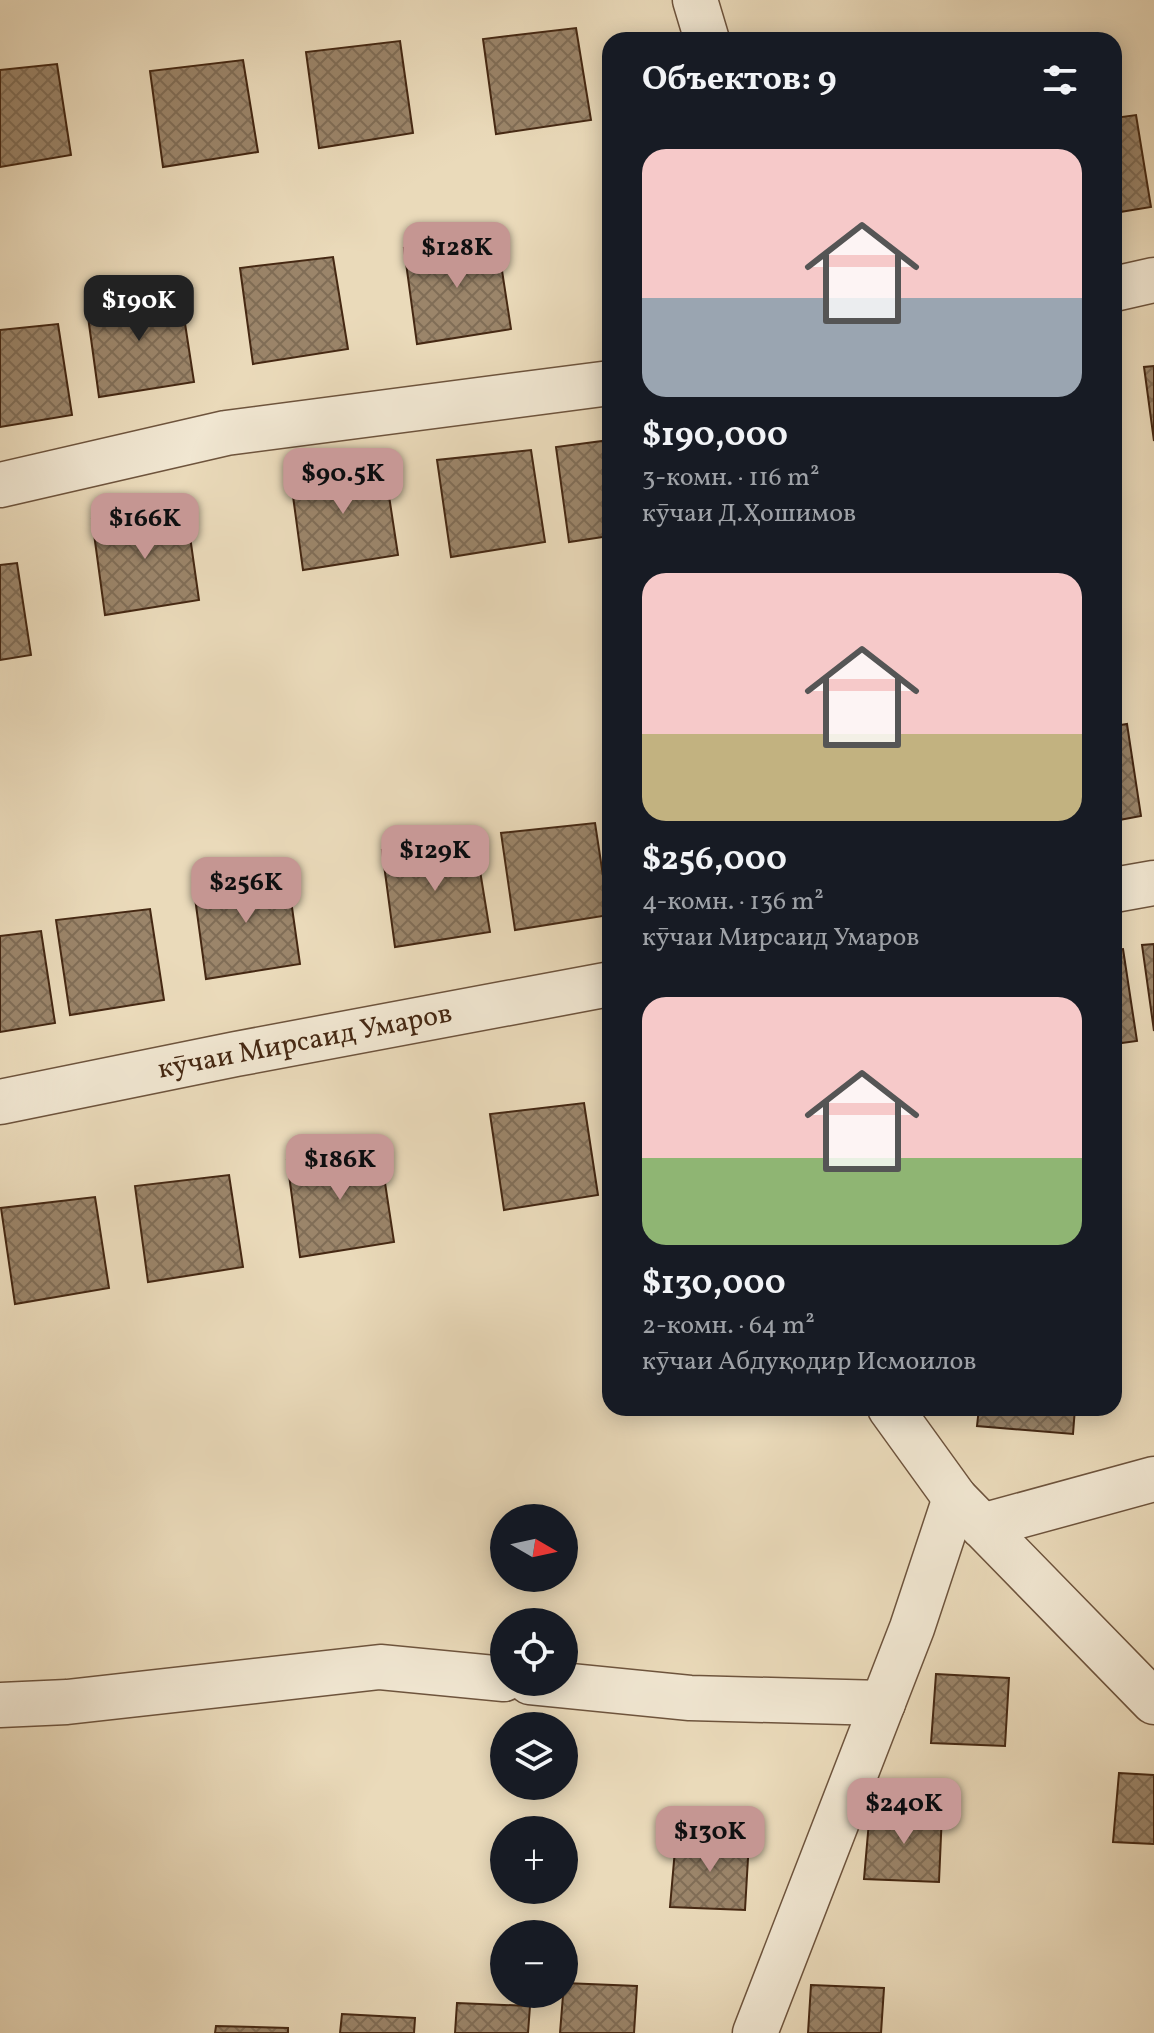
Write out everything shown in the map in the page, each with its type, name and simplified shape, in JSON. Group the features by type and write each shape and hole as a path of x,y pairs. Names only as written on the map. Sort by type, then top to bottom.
{"street":[{"path":"695,0 705,32"},
{"path":"1122,287 1154,280"},
{"path":"0,485 226,433 602,384"},
{"path":"1122,889 1154,883"},
{"name":"кӯчаи Мирсаид Умаров","path":"0,1102 602,985"},
{"path":"896,1416 968,1512 1154,1702"},
{"path":"968,1512 1154,1479"},
{"path":"755,2033 912,1628 968,1512"},
{"path":"0,1705 67,1702 380,1667 490,1678"},
{"path":"578,1687 690,1698 883,1703"}],"building":[{"path":"576,28 591,120 496,134 483,39"},
{"path":"400,41 413,133 319,148 306,52"},
{"path":"243,60 258,152 163,167 150,71"},
{"path":"57,64 71,155 0,167 0,70"},
{"path":"1136,115 1151,207 1122,212 1122,117"},
{"path":"497,238 511,329 417,344 404,248"},
{"path":"333,257 348,349 253,364 240,268"},
{"path":"180,291 194,382 99,397 86,302"},
{"path":"58,324 72,415 0,427 0,330"},
{"path":"1154,366 1154,441 1144,367"},
{"path":"602,441 602,537 569,542 556,447"},
{"path":"531,450 545,542 451,557 437,460"},
{"path":"384,463 398,555 303,570 290,474"},
{"path":"186,508 199,600 105,615 92,519"},
{"path":"17,563 31,655 0,660 0,565"},
{"path":"1127,724 1141,816 1122,820 1122,725"},
{"path":"595,823 602,869 602,916 515,930 501,833"},
{"path":"475,840 490,932 395,947 382,850"},
{"path":"287,872 300,964 206,979 193,883"},
{"path":"150,909 164,1000 70,1015 56,920"},
{"path":"41,931 55,1023 0,1032 0,936"},
{"path":"1154,944 1154,1031 1142,945"},
{"path":"1122,949 1137,1041 1122,1043"},
{"path":"584,1103 598,1195 504,1210 490,1114"},
{"path":"380,1150 394,1242 300,1257 287,1160"},
{"path":"229,1175 243,1267 148,1282 135,1186"},
{"path":"95,1197 109,1288 15,1304 1,1208"},
{"path":"978,1416 1074,1416 1073,1434 977,1426"},
{"path":"936,1674 1009,1678 1005,1746 931,1743"},
{"path":"1119,1773 1154,1775 1154,1844 1113,1842"},
{"path":"870,1810 942,1813 939,1882 864,1879"},
{"path":"676,1838 749,1841 745,1910 670,1907"},
{"path":"578,1984 637,1986 634,2033 560,2033 562,2008 578,2008"},
{"path":"811,1985 884,1988 881,2033 808,2033"},
{"path":"457,2003 490,2004 490,2008 530,2008 528,2033 455,2033"},
{"path":"342,2014 415,2018 414,2033 340,2033"},
{"path":"216,2026 288,2028 288,2033 215,2033"}]}
